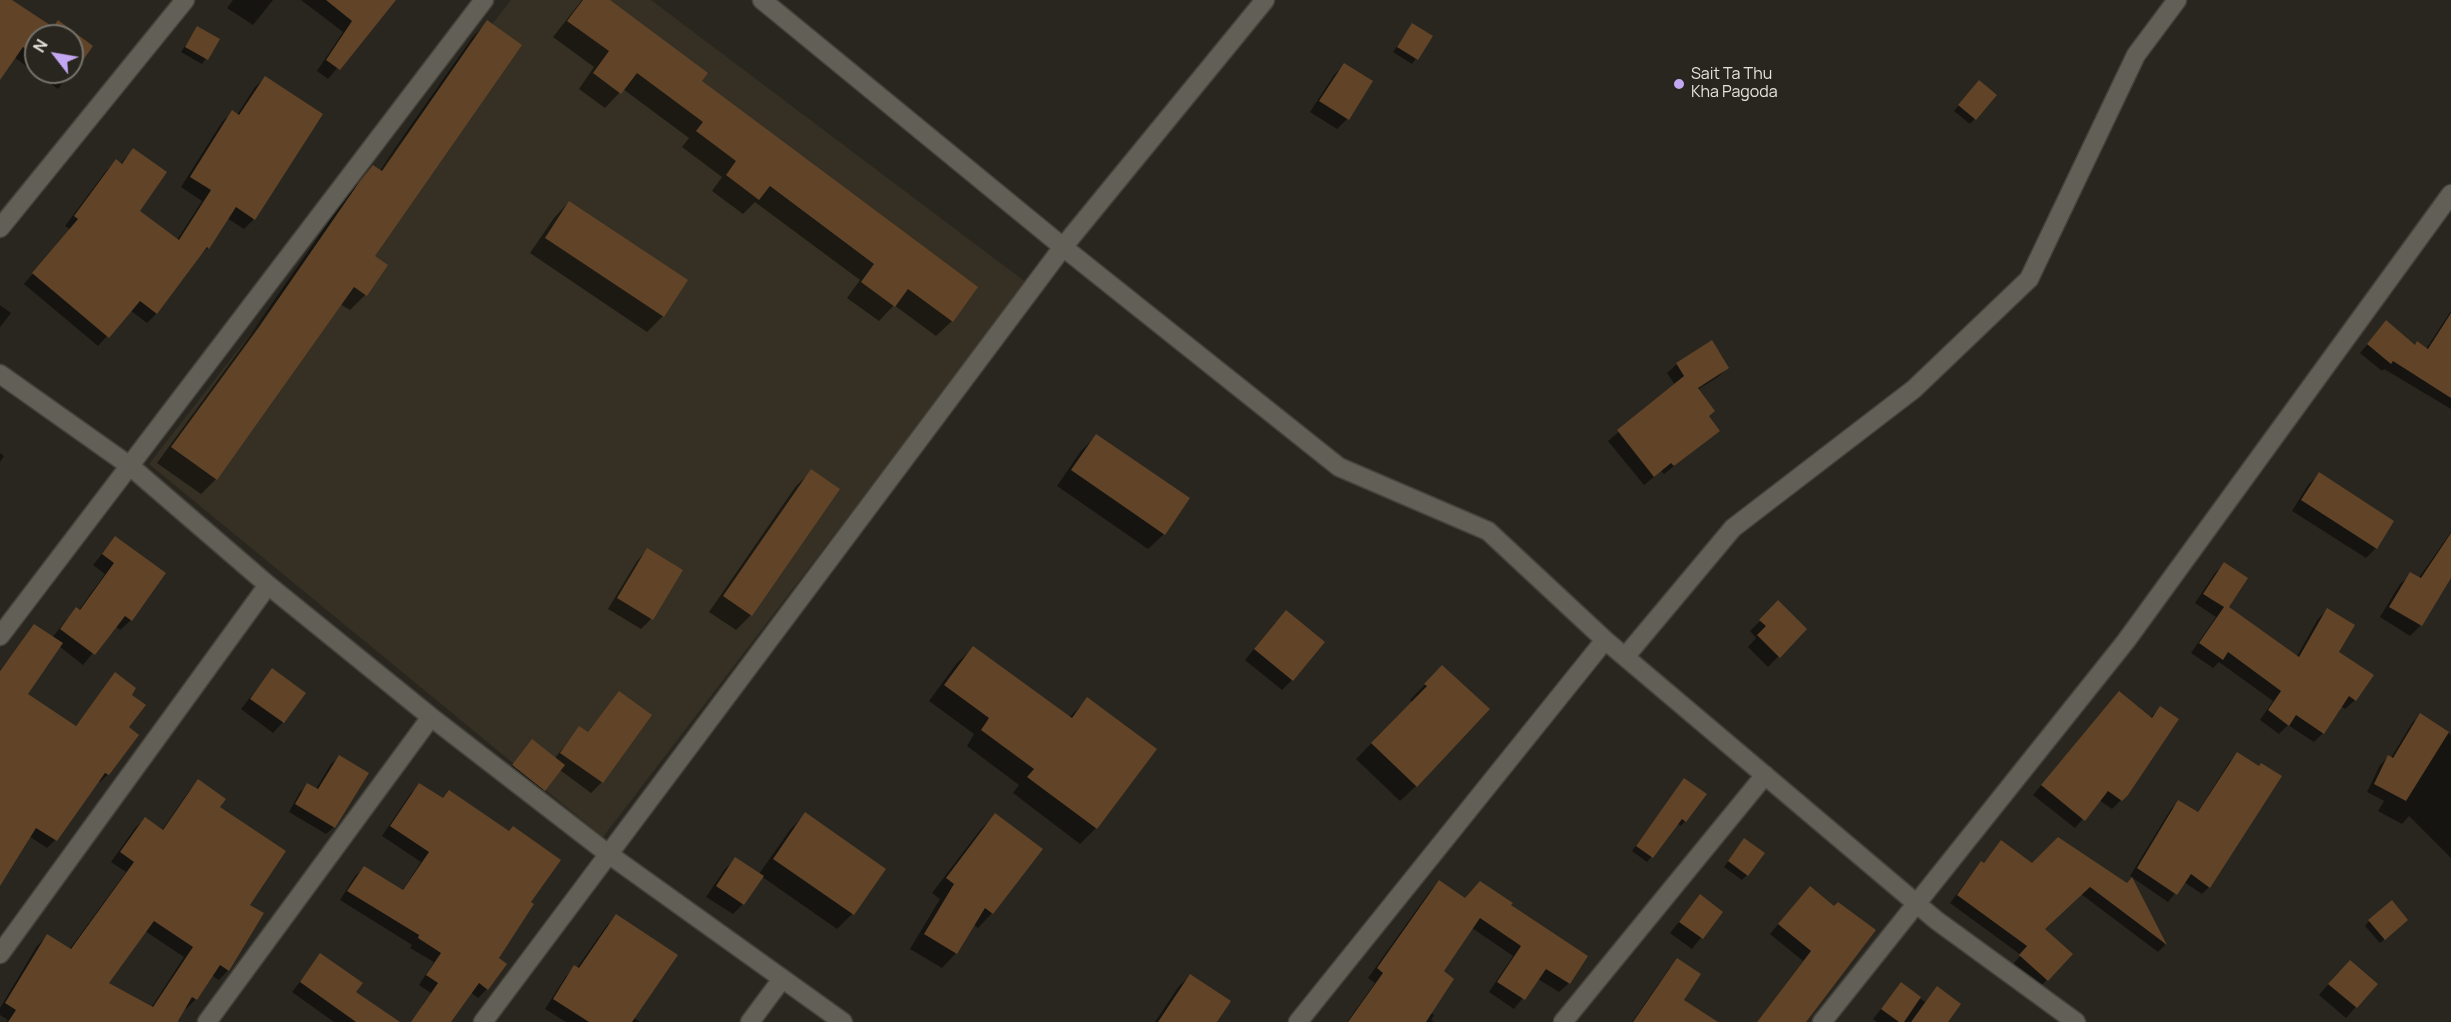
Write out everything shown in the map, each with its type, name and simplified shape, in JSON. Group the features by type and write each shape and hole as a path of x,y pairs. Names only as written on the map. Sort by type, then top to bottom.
{"street":[{"path":"0,228 185,0"},
{"path":"0,636 484,0"},
{"path":"762,0 1063,247 1339,467 1488,531 1605,640 1936,920 2076,1022"},
{"path":"483,1022 1063,247 1265,0"},
{"path":"1625,657 1733,528 1914,389 2029,279 2136,55 2177,0"},
{"path":"1822,1022 2126,641 2451,194"},
{"path":"0,374 130,466 268,585 431,717 608,853 843,1022"},
{"path":"0,954 268,585"},
{"path":"1298,1022 1605,640"},
{"path":"207,1022 431,717"},
{"path":"1563,1022 1765,775"},
{"path":"750,1022 782,979"}],"shaded area":[{"path":"511,0 651,0 1027,283 603,837 149,464"}],"building":[{"path":"0,0 12,0 48,24 24,24 24,48 0,80"},
{"path":"326,0 396,0 340,70 326,60 352,21"},
{"path":"583,0 610,0 708,73 702,81 978,287 953,322 908,289 895,307 861,282 874,264 770,186 759,200 726,175 736,161 696,131 703,122 637,73 621,94 593,73 609,51 567,21"},
{"path":"487,20 522,45 375,256 388,265 367,296 354,287 217,480 171,447 259,327 360,181 373,165 382,171"},
{"path":"1412,23 1433,36 1418,60 1397,47"},
{"path":"197,26 220,39 208,60 185,47"},
{"path":"84,39 93,46 84,59"},
{"path":"1344,63 1373,81 1349,120 1319,101"},
{"path":"265,76 323,114 255,220 236,207 209,249 207,247 157,314 140,301 109,338 32,273 78,219 74,216 116,159 122,164 133,148 167,172 140,211 179,240 211,190 190,177 232,110 239,115"},
{"path":"1979,80 1997,95 1976,120 1958,105"},
{"path":"569,201 688,280 664,317 545,238"},
{"path":"2451,313 2451,398 2393,361 2391,364 2367,344 2386,320 2415,345 2417,341 2428,349"},
{"path":"1712,340 1729,368 1698,388 1715,411 1709,416 1720,431 1674,466 1671,463 1654,477 1617,430 1684,376 1676,363"},
{"path":"1096,434 1190,498 1165,535 1071,470"},
{"path":"811,469 840,489 752,616 723,596"},
{"path":"2319,472 2394,521 2377,549 2301,500"},
{"path":"2451,533 2451,578 2422,626 2389,607 2410,572 2421,578"},
{"path":"115,536 166,573 132,621 125,616 95,655 60,629 76,607 80,610 114,563 102,554"},
{"path":"647,548 683,570 653,620 617,598"},
{"path":"2224,562 2248,578 2229,607 2299,657 2327,608 2355,625 2339,652 2374,675 2356,701 2349,696 2324,734 2296,715 2289,726 2268,710 2281,691 2228,652 2223,660 2199,643 2224,607 2203,594"},
{"path":"1778,600 1807,629 1780,658 1757,635 1766,626 1759,620"},
{"path":"1286,610 1325,642 1293,681 1254,649"},
{"path":"34,624 63,643 28,694 76,726 115,672 136,688 132,695 146,705 129,727 139,735 109,775 105,773 57,841 36,828 0,886 0,671"},
{"path":"973,646 1072,718 1087,697 1157,749 1097,829 1027,777 1034,769 981,730 989,718 944,685"},
{"path":"1442,665 1490,709 1417,787 1371,743 1427,686 1424,684"},
{"path":"272,668 306,693 284,723 250,699"},
{"path":"619,691 652,715 603,783 560,753 579,726 588,732"},
{"path":"2119,691 2152,718 2160,706 2179,719 2128,795 2122,801 2108,791 2085,821 2041,785"},
{"path":"2420,713 2449,732 2406,801 2374,784 2388,755 2393,758"},
{"path":"532,739 565,765 545,791 512,765"},
{"path":"2237,752 2259,766 2261,763 2282,776 2210,888 2191,874 2177,895 2137,868 2178,800 2198,812"},
{"path":"339,755 369,773 335,828 295,804 307,783 318,789"},
{"path":"1684,778 1707,794 1686,822 1682,819 1653,858 1636,846"},
{"path":"198,779 226,799 220,807 286,851 250,905 264,913 229,971 220,965 197,1000 192,997 179,1022 8,1022 16,1010 5,1003 47,934 71,949 134,862 120,852 145,817 163,830","holes":["154,921 193,947 153,1007 109,983"]},
{"path":"419,783 443,798 449,790 509,831 513,826 561,860 531,902 534,904 499,958 507,964 488,990 479,983 451,1022 411,1022 438,983 426,975 441,953 418,938 419,935 347,891 364,866 403,890 429,852 390,826"},
{"path":"805,812 886,869 854,915 773,859"},
{"path":"995,813 1043,849 993,914 985,908 957,954 924,934 954,884 946,878"},
{"path":"2058,837 2127,883 2132,877 2167,945 2090,887 2045,929 2073,954 2048,981 2019,955 2027,946 1957,895 1981,861 1984,863 2001,840 2032,863"},
{"path":"1744,838 1765,853 1748,876 1728,861"},
{"path":"735,857 764,876 744,905 716,886"},
{"path":"1439,880 1465,898 1480,881 1513,903 1511,905 1588,956 1570,984 1546,969 1525,1000 1497,982 1521,946 1480,918 1444,971 1454,979 1426,1022 1348,1022 1383,973 1377,968"},
{"path":"1810,886 1834,906 1838,902 1876,930 1806,1022 1757,1022 1811,951 1778,924"},
{"path":"1700,894 1723,912 1703,939 1679,922"},
{"path":"2392,900 2408,920 2385,940 2368,920"},
{"path":"616,914 678,955 632,1022 589,1022 553,999 574,965 579,968"},
{"path":"320,953 363,983 356,992 400,1022 356,1022 300,982"},
{"path":"1677,958 1701,974 1684,1000 1718,1022 1633,1022"},
{"path":"2350,960 2378,984 2357,1008 2328,984"},
{"path":"1190,974 1231,1001 1217,1022 1158,1022"},
{"path":"1901,982 1921,997 1904,1022 1899,1022 1881,1009"},
{"path":"1937,986 1961,1004 1948,1022 1911,1022"}],"place":[{"name":"Sait Ta Thu Kha Pagoda","path":"1679,84"}]}
